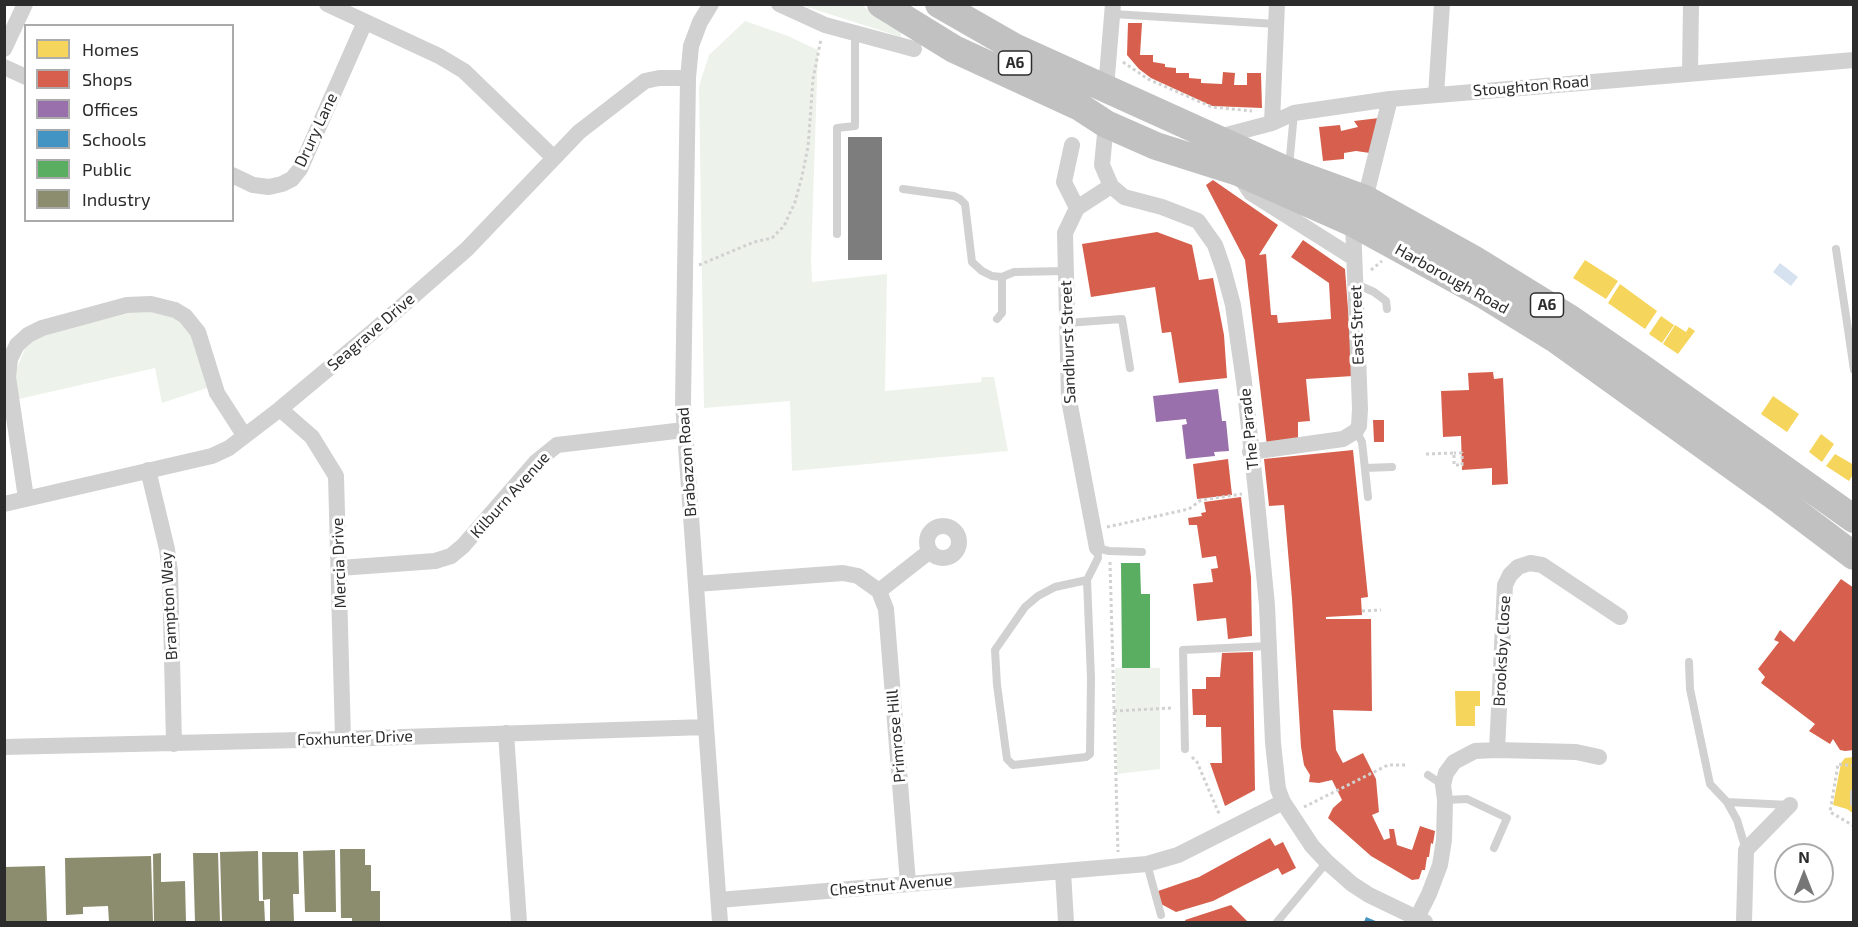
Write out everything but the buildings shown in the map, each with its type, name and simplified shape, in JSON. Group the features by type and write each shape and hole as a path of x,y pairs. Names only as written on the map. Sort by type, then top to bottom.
{"highway":[{"name":"A6","path":"881,4 954,49 1080,107 1106,124"},
{"name":"A6","path":"895,4 954,49"},
{"name":"A6","path":"917,4 962,38 1010,61 1072,85 1094,98 1106,124"},
{"name":"A6","path":"939,4 1014,47 1106,88 1120,113 1227,156 1238,172"},
{"path":"1106,88 1106,124"},
{"name":"Harborough Road","path":"1106,88 1288,171 1359,211 1486,296 1554,338 1854,556"},
{"name":"Harborough Road","path":"1106,124 1156,146 1359,211 1473,259 1572,320 1849,517"}],"street":[{"path":"4,49 25,4"},
{"path":"327,4 439,56 464,71 554,158"},
{"name":"Brabazon Road","path":"711,4 700,21 691,46 688,78 684,430 720,922"},
{"path":"779,4 825,25 914,49"},
{"path":"1272,123 1277,4"},
{"path":"1436,95 1442,4"},
{"path":"1690,73 1691,4"},
{"path":"1106,88 1113,9"},
{"name":"Drury Lane","path":"234,176 253,185 269,187 292,179 300,169 365,22"},
{"name":"Stoughton Road","path":"1214,138 1272,123 1294,113 1390,99 1854,60"},
{"path":"4,67 24,76"},
{"name":"Seagrave Drive","path":"4,504 212,456 229,448 370,334 467,249 579,132 645,81 659,78 688,78"},
{"name":"East Street","path":"1358,429 1360,409 1354,258 1359,211 1390,99"},
{"path":"1072,145 1064,182 1077,208 1111,186 1102,165 1106,124"},
{"path":"1238,172 1251,193 1354,258"},
{"name":"The Parade","path":"1111,186 1124,197 1162,207 1198,221 1215,245 1233,306 1256,492 1270,646 1276,777 1287,808 1312,846 1353,884 1369,895 1421,920"},
{"name":"Sandhurst Street","path":"1077,208 1065,233 1069,400 1093,529 1103,549"},
{"path":"26,498 8,377 8,358 28,335 42,328 127,305 164,306 185,316 198,332 217,393 244,435"},
{"name":"Mercia Drive","path":"280,409 312,437 336,476 343,739"},
{"path":"1251,452 1343,439 1358,429"},
{"name":"Kilburn Avenue","path":"340,568 435,561 451,556 464,546 536,462 557,445 684,430"},
{"name":"Brampton Way","path":"148,470 167,549 170,572 174,744"},
{"path":"696,584 843,573 858,576 879,591 930,551"},
{"name":"Brooksby Close","path":"1497,750 1505,585 1510,575 1518,567 1530,563 1542,565 1620,616"},
{"name":"Primrose Hill","path":"879,591 886,609 908,884"},
{"name":"Foxhunter Drive","path":"4,747 174,744 706,727"},
{"path":"507,733 519,922"},
{"path":"1421,920 1440,865 1444,840 1446,773 1454,762 1475,751 1497,750 1576,752 1599,757"},
{"path":"1744,922 1746,850 1790,805"},
{"name":"Chestnut Avenue","path":"719,900 1147,864 1178,855 1227,831 1287,808"},
{"path":"1063,872 1066,922"}],"lane":[{"path":"1113,9 1276,24"},
{"path":"837,234 837,128 855,126 855,34"},
{"path":"1288,171 1294,113"},
{"path":"903,189 954,196 960,199 965,204 972,262 992,276 1002,277 1014,272 1066,271"},
{"path":"1836,249 1854,370"},
{"path":"997,319 1002,313 1002,277"},
{"path":"1356,284 1374,292 1386,301 1387,309"},
{"path":"1067,323 1122,319 1130,368"},
{"path":"1358,429 1362,442 1368,497"},
{"path":"1365,468 1392,467"},
{"path":"1087,580 1055,587 1038,596 1025,607 995,650 997,685 1007,759 1013,765 1086,757 1090,754 1091,678 1087,580 1103,549 1142,552"},
{"path":"1185,749 1183,650 1270,646"},
{"path":"1689,662 1690,689 1710,784 1727,802 1737,820 1746,850"},
{"path":"1428,775 1444,793 1467,798 1507,818 1494,848"},
{"path":"1854,793 1854,803"},
{"path":"1727,802 1790,805"},
{"path":"1277,922 1327,862"},
{"path":"1147,864 1161,915"}],"path":[{"path":"685,265 701,264 754,242 772,238 784,226 795,202 808,147 813,79 825,25"},
{"path":"1426,453 1454,453 1461,453 1462,465 1454,465 1454,453"},
{"path":"1093,529 1189,509 1201,500 1256,492"},
{"path":"1103,549 1114,711 1118,867"},
{"path":"1362,610 1381,610"},
{"path":"1114,711 1184,708"},
{"path":"1185,749 1197,762 1227,831"},
{"path":"1854,766 1838,764 1830,812 1854,826"},
{"path":"1287,808 1388,765 1406,765"}],"shaded area":[{"path":"801,5 861,5 901,30 901,37"},
{"path":"745,21 788,36 818,50 812,282 887,274 885,391 981,382 982,377 994,377 1008,451 792,471 790,401 704,408 699,86 709,55"},
{"path":"142,310 176,318 192,334 207,388 162,403 155,368 19,399 15,379 17,368 25,349 35,339 45,334"},
{"path":"1115,668 1160,668 1160,769 1117,774"}],"water":[{"path":"1780,263 1798,277 1791,286 1773,272"}]}
